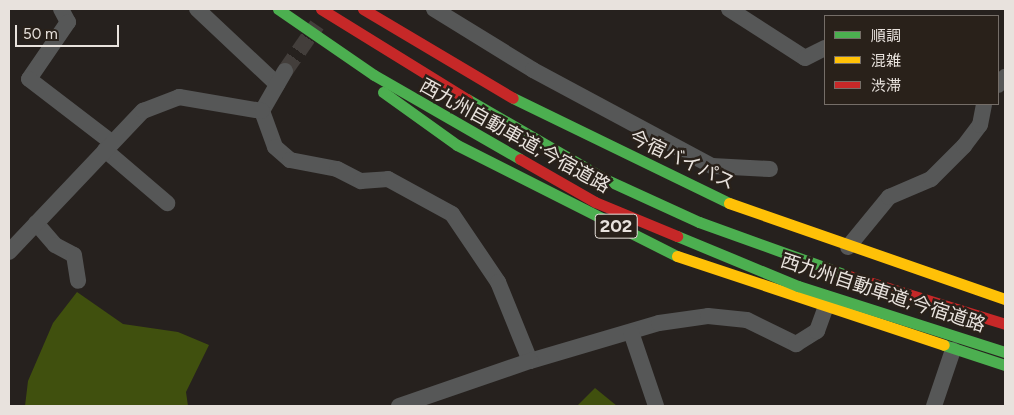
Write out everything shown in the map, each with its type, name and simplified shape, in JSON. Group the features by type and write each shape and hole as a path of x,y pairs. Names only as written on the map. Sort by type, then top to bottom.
{"highway":[{"name":"202","path":"265,9 458,145 688,262 825,309 1005,366"},
{"name":"西九州自動車道;今宿道路","path":"278,9 374,75 595,202 798,286 1005,352"},
{"name":"西九州自動車道;今宿道路","path":"321,9 511,127 607,180 699,222 805,263 1005,324"},
{"name":"今宿バイパス","path":"363,9 491,87 710,195 848,247 1005,299"}],"street":[{"path":"62,9 68,22 29,79 108,146 167,203"},
{"path":"197,9 281,77 262,111 275,147 290,160 337,169 361,181 388,179 452,214 498,282 530,361"},
{"path":"434,9 533,70 712,166 770,169"},
{"path":"730,9 805,58 824,48"},
{"path":"9,249 36,223 131,119 179,97 262,111"},
{"path":"848,247 889,197 931,179 964,146 980,125 981,105"},
{"path":"36,223 54,245 74,255 78,281"},
{"path":"399,406 530,361 659,322 727,318 762,325 796,344 817,331 825,309"},
{"path":"631,332 656,406"},
{"path":"934,406 953,350"}],"green space":[{"path":"77,292 123,324 178,332 209,345 186,392 188,406 25,406 28,381 53,323"},
{"path":"595,388 617,406 577,406"}],"tunnel":[{"path":"285,71 317,25"}],"traffic: fast":[{"path":"278,9 374,75 520,159"},
{"path":"383,92 457,145 677,256"},
{"path":"513,98 729,203"},
{"path":"467,99 607,180 699,222 846,275"},
{"path":"677,236 798,286 1005,352"},
{"path":"944,345 1005,365"}],"traffic: slow":[{"path":"729,203 1005,299"},
{"path":"677,256 944,345"}],"traffic: jam":[{"path":"321,9 467,99"},
{"path":"363,9 513,98"},
{"path":"520,159 595,202 677,236"},
{"path":"846,275 1005,324"}]}
